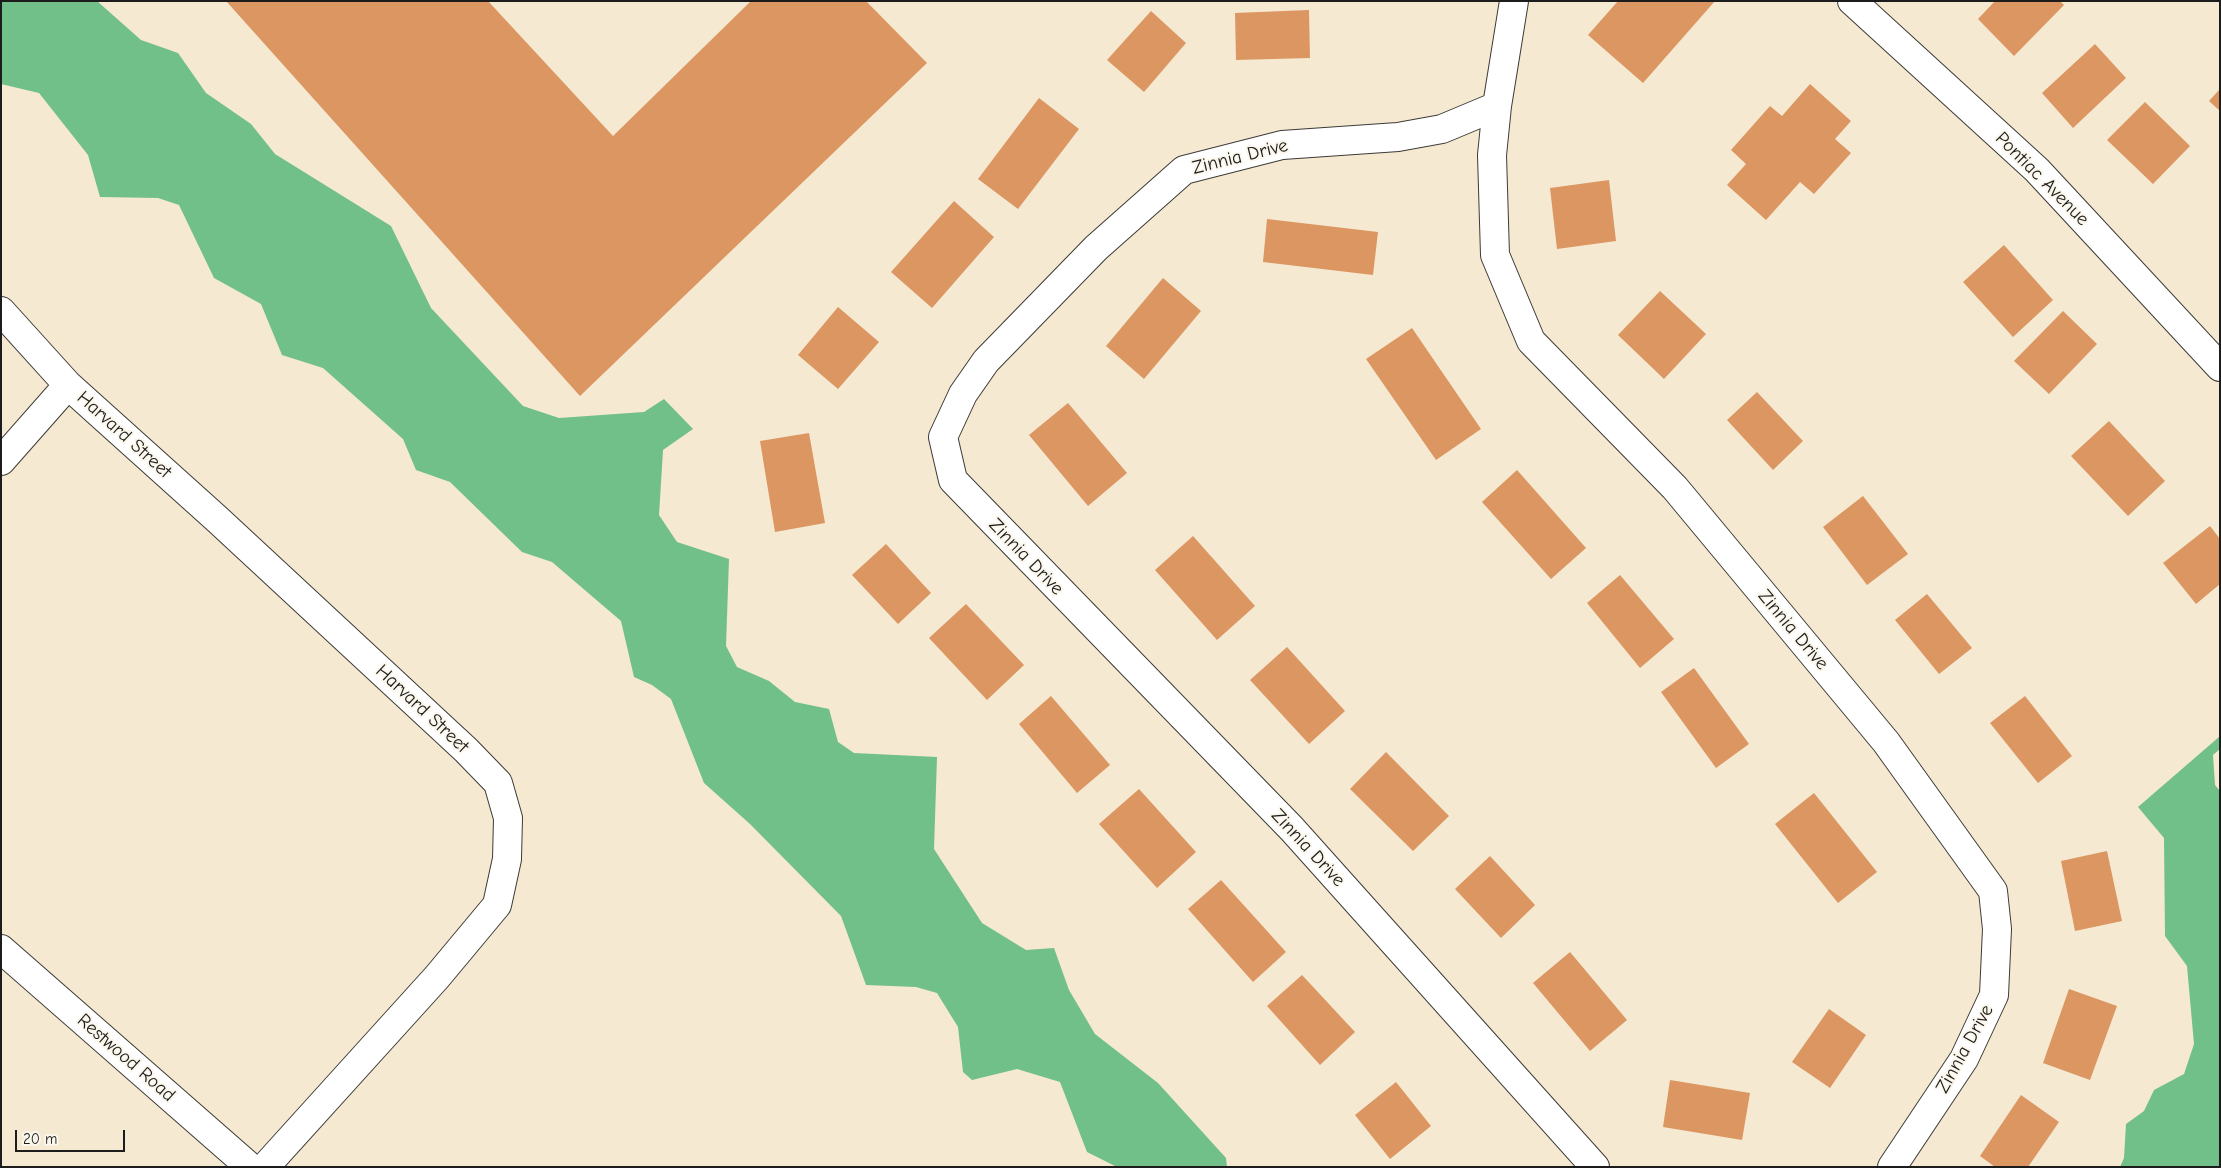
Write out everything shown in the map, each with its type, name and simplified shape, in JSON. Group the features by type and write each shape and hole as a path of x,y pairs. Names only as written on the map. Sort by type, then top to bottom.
{"street":[{"name":"Zinnia Drive","path":"1514,1 1497,106 1492,155 1495,255 1530,341 1681,496 1886,742 1993,891 1997,929 1994,995 1964,1059 1892,1167"},
{"name":"Pontiac Avenue","path":"1852,1 2037,170 2220,367"},
{"name":"Zinnia Drive","path":"1497,106 1442,129 1398,137 1282,145 1184,170 1096,248 986,361 963,394 943,437 953,480 1292,829 1595,1167"},
{"name":"Harvard Street","path":"1,311 68,385 217,519 466,750 498,783 508,818 507,859 497,905 437,977 265,1167"},
{"path":"1,461 68,385"},
{"name":"Restwood Road","path":"1,948 250,1167"}],"green space":[{"path":"1,1 97,1 141,40 178,53 206,93 251,124 275,154 391,226 431,308 523,406 559,418 644,412 664,399 693,429 663,450 659,515 677,542 729,559 726,646 737,667 769,681 795,702 829,709 838,742 854,753 937,757 934,849 982,923 1026,950 1054,948 1069,990 1095,1034 1158,1083 1226,1158 1227,1167 1117,1167 1087,1152 1060,1082 1017,1069 972,1080 963,1072 958,1027 937,993 916,987 866,985 841,916 750,824 704,783 671,699 652,685 634,677 621,621 552,562 522,552 450,482 416,470 403,439 323,368 282,355 261,304 214,278 179,205 158,198 100,197 88,155 39,93 1,84"},
{"path":"2219,737 2220,749 2213,755 2215,785 2220,791 2220,1167 2120,1167 2124,1158 2126,1124 2144,1111 2154,1090 2184,1074 2194,1044 2187,966 2165,936 2164,838 2138,807"}],"building":[{"path":"226,1 488,1 613,136 751,1 866,1 927,63 580,396"},
{"path":"1618,1 1715,1 1643,83 1588,35"},
{"path":"1995,1 2060,1 2064,5 2014,56 1978,19"},
{"path":"1309,10 1310,58 1236,60 1235,13"},
{"path":"1151,11 1186,43 1144,92 1107,60"},
{"path":"2095,44 2126,78 2073,128 2042,93"},
{"path":"1810,84 1851,121 1835,139 1851,153 1814,194 1800,182 1766,220 1727,185 1746,164 1731,150 1770,106 1782,116"},
{"path":"2220,89 2220,111 2209,101"},
{"path":"1039,98 1079,129 1018,209 978,179"},
{"path":"2145,102 2190,146 2153,184 2107,140"},
{"path":"1609,180 1616,241 1557,249 1550,188"},
{"path":"954,201 994,237 932,308 891,272"},
{"path":"1267,219 1378,232 1373,275 1263,262"},
{"path":"2004,245 2053,300 2013,337 1963,282"},
{"path":"1163,278 1201,311 1144,379 1106,346"},
{"path":"1660,291 1706,334 1664,379 1618,335"},
{"path":"838,307 879,342 838,389 798,355"},
{"path":"2063,311 2097,344 2049,394 2014,361"},
{"path":"1412,328 1481,429 1436,460 1366,359"},
{"path":"1757,392 1803,441 1773,470 1727,420"},
{"path":"1068,403 1127,473 1088,506 1029,435"},
{"path":"2109,421 2165,481 2128,516 2071,456"},
{"path":"809,433 825,523 775,532 760,441"},
{"path":"1517,470 1586,548 1551,579 1482,502"},
{"path":"1863,496 1908,554 1867,585 1823,527"},
{"path":"2210,526 2220,539 2220,584 2196,604 2163,563"},
{"path":"1193,536 1255,606 1217,640 1155,570"},
{"path":"886,544 931,593 898,624 852,575"},
{"path":"1620,575 1674,639 1640,668 1587,603"},
{"path":"1927,594 1972,648 1939,674 1895,620"},
{"path":"966,604 1024,665 987,700 929,638"},
{"path":"1287,647 1345,711 1309,744 1250,680"},
{"path":"1694,668 1749,744 1716,768 1661,692"},
{"path":"1051,696 1110,765 1077,793 1019,724"},
{"path":"2025,696 2072,756 2038,783 1990,723"},
{"path":"1386,752 1449,816 1413,851 1350,789"},
{"path":"1139,789 1196,852 1157,888 1099,824"},
{"path":"1814,793 1877,872 1838,903 1775,824"},
{"path":"2107,851 2122,921 2075,931 2061,861"},
{"path":"1490,856 1535,905 1501,938 1455,889"},
{"path":"1221,880 1286,952 1253,982 1188,909"},
{"path":"1570,952 1627,1020 1590,1051 1533,983"},
{"path":"1302,975 1355,1032 1320,1065 1267,1006"},
{"path":"2069,989 2117,1006 2090,1080 2043,1063"},
{"path":"1829,1009 1866,1035 1830,1088 1792,1062"},
{"path":"1670,1080 1750,1093 1742,1140 1663,1127"},
{"path":"1396,1082 1431,1126 1390,1159 1355,1115"},
{"path":"2021,1095 2059,1122 2028,1167 1995,1167 1980,1156"}]}
